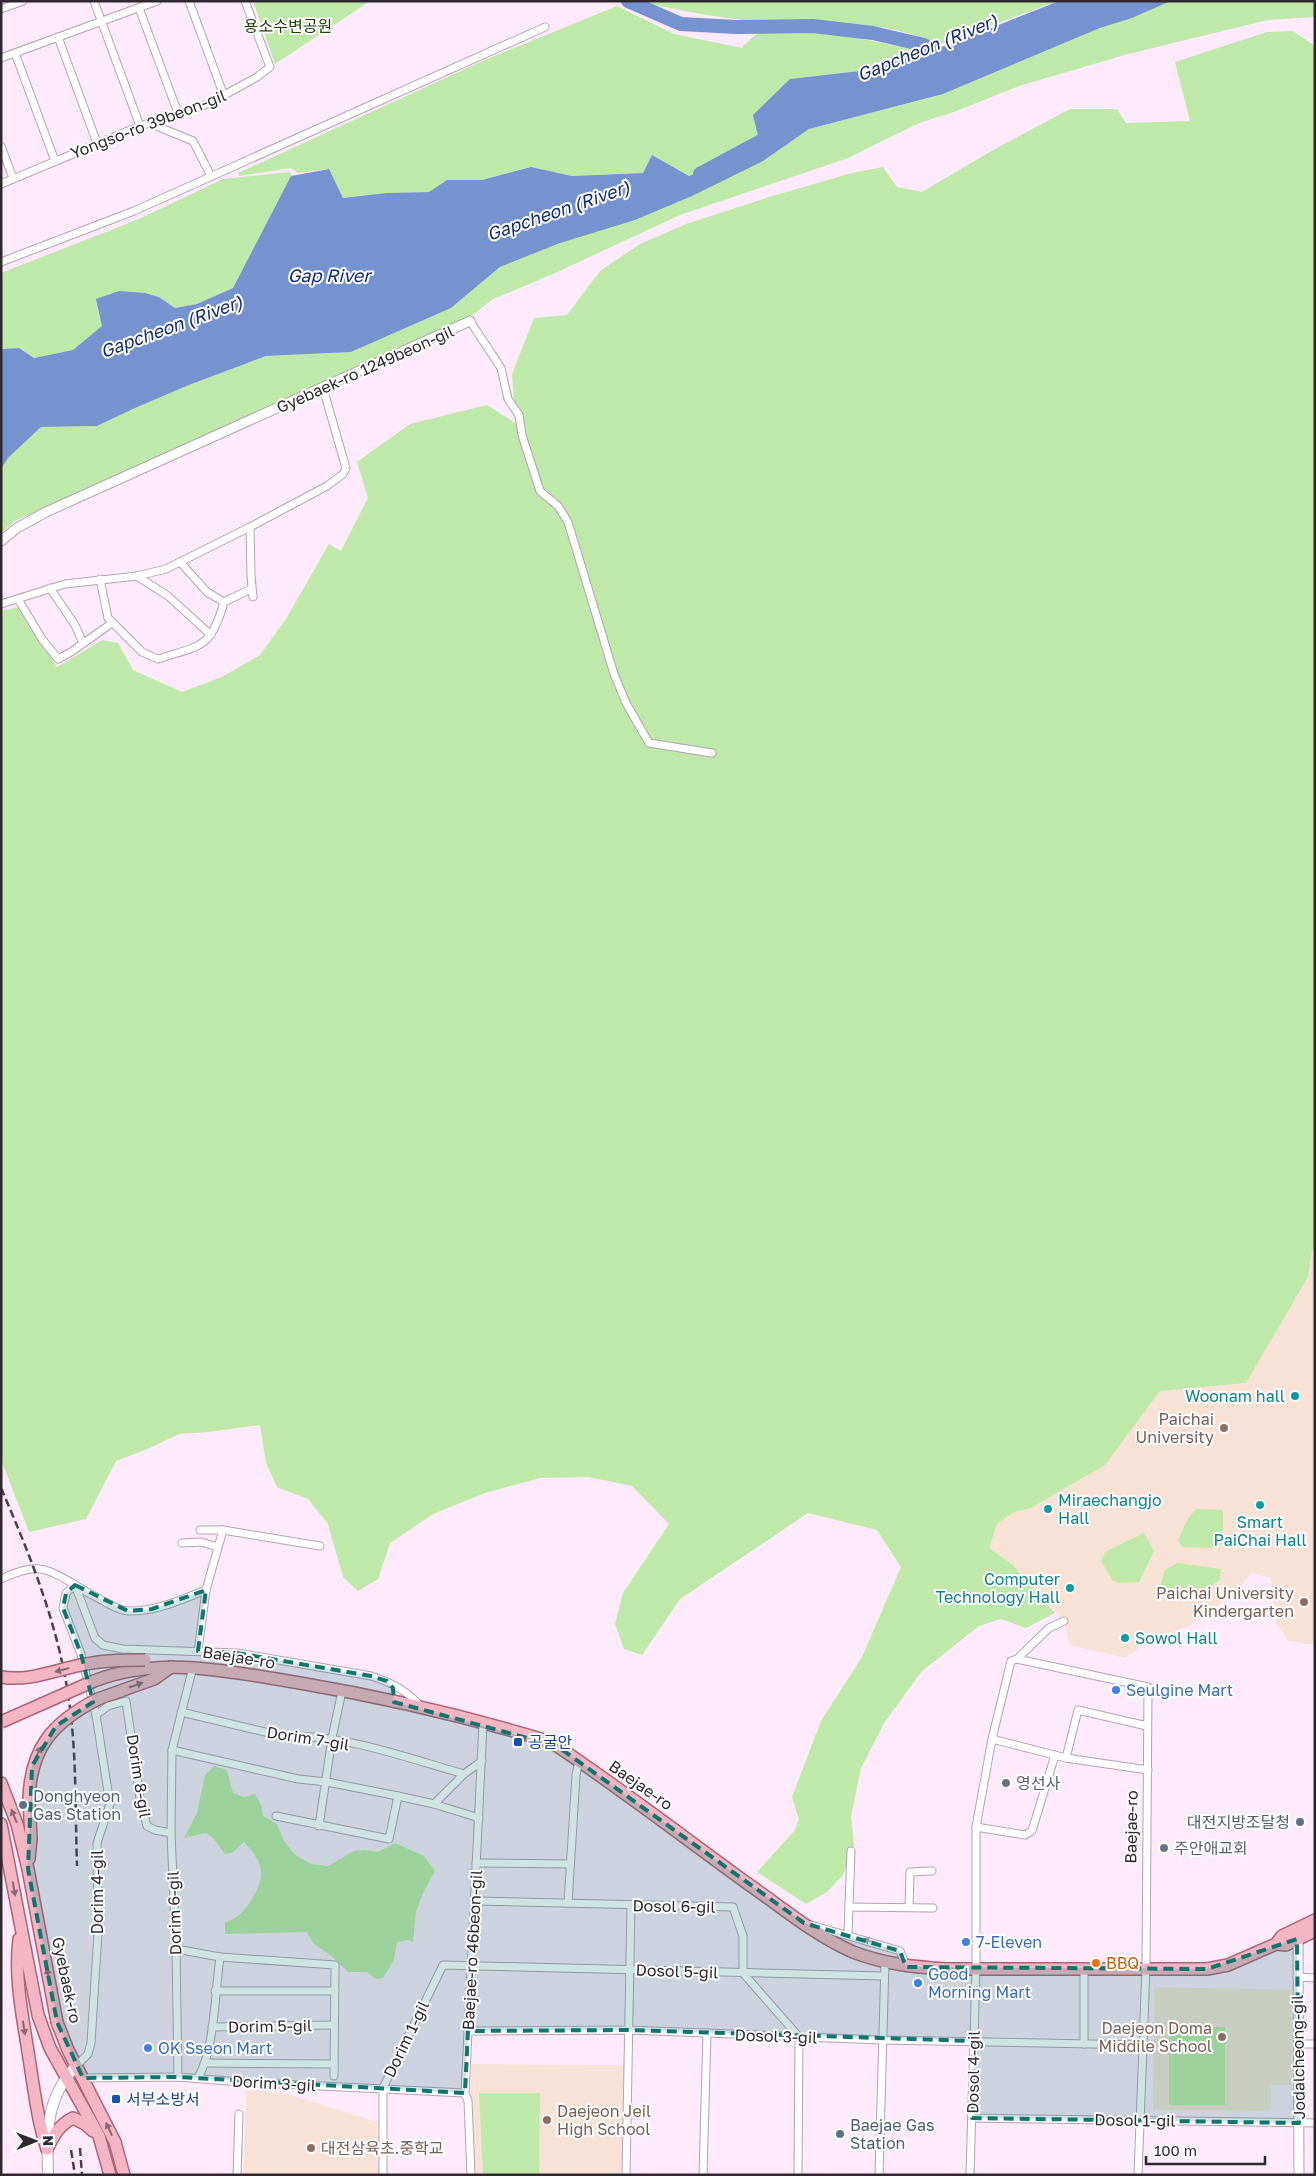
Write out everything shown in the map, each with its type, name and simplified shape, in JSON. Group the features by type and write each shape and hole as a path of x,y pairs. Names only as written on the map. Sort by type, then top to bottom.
{"main road":[{"path":"1,1677 28,1678 85,1664 118,1659 171,1662 199,1667"},
{"path":"28,1869 31,1839 29,1800 32,1766 42,1745 56,1726 77,1710 98,1699 154,1679 172,1666"},
{"name":"Baejae-ro","path":"1,1722 109,1675 144,1668 172,1666 199,1667 342,1690 544,1740 579,1761 645,1806 804,1923 853,1952 906,1967 976,1969 1207,1969 1228,1965 1276,1944 1282,1936 1315,1931"},
{"name":"Gyebaek-ro","path":"1,1783 18,1824 57,2022 76,2066 84,2078 115,2142 124,2175"},
{"name":"Gyebaek-ro","path":"2,1826 38,2014 50,2048 99,2136 110,2175"},
{"name":"Baejae-ro","path":"1298,1933 1315,1920"},
{"path":"20,1927 17,1958 18,1989 38,2118 47,2149"},
{"path":"48,2175 48,2121 52,2103 66,2077 76,2066"},
{"path":"47,2149 56,2131 63,2123 73,2118 80,2120 89,2127 101,2145"}],"street":[{"path":"1,9 23,1"},
{"path":"94,1 140,126"},
{"path":"1,58 157,1"},
{"path":"190,1 224,96"},
{"name":"Yongso-ro 39beon-gil","path":"1,184 149,122 224,96 270,67 245,1"},
{"path":"139,8 178,113"},
{"path":"1,262 134,211 545,27"},
{"path":"58,37 97,143"},
{"path":"15,52 55,161"},
{"path":"149,122 193,140 211,176"},
{"path":"1,146 13,178"},
{"name":"Gyebaek-ro 1249beon-gil","path":"1,541 17,528 46,512 470,321 500,368 508,399 520,415 522,435 540,491 558,506 568,522 614,674 638,725 650,743 712,752"},
{"path":"1,604 81,580 137,576 166,569 326,486 343,474 346,462 323,388"},
{"path":"180,562 207,592 224,602 252,593 250,527"},
{"path":"137,576 168,596 211,635"},
{"path":"100,579 108,618 142,652 158,660 203,644 217,627 224,602"},
{"path":"50,588 84,642"},
{"path":"18,599 42,640 58,660 112,623"},
{"path":"200,1530 224,1530 320,1546"},
{"path":"198,1651 206,1590 224,1530"},
{"path":"182,1543 210,1543 218,1547"},
{"path":"1,1579 27,1569 41,1568 60,1574 75,1585 118,1609 128,1611 152,1609 206,1590"},
{"path":"75,1585 95,1638 102,1645 123,1649 237,1653 371,1676 387,1681 414,1698 423,1709"},
{"name":"Dorim 4-gil","path":"75,1585 66,1593 63,1608 81,1654 96,1715 110,1804 97,1842 98,1933 91,2043 88,2054 76,2066"},
{"name":"Dosol 4-gil","path":"970,2175 976,1969 976,1827 992,1739 1011,1662 1017,1659 1049,1628 1064,1621"},
{"name":"Baejae-ro","path":"1017,1659 1148,1687 1146,1968"},
{"name":"Dorim 6-gil","path":"178,2076 176,1949 171,1833 172,1750 181,1712 199,1667"},
{"path":"387,1681 393,1688 394,1694 388,1700"},
{"path":"319,1826 332,1738 342,1690"},
{"name":"Dorim 8-gil","path":"96,1715 108,1706 126,1701 140,1799 147,1826 155,1830 171,1833"},
{"path":"1066,1758 1078,1710 1147,1726"},
{"name":"Dorim 7-gil","path":"181,1712 286,1737 332,1738 464,1774"},
{"name":"Baejae-ro 46beon-gil","path":"471,2175 468,2101 465,2093 483,1724"},
{"path":"992,1739 1066,1758 1148,1770"},
{"path":"172,1750 298,1779 327,1782 398,1796 434,1804 479,1818"},
{"path":"976,1827 1024,1834 1032,1831 1055,1755"},
{"path":"434,1804 464,1774 482,1761"},
{"path":"568,1904 576,1775 579,1761"},
{"path":"276,1816 389,1839 398,1796"},
{"path":"848,1934 851,1851"},
{"path":"476,1863 570,1864"},
{"path":"909,1908 910,1872 932,1871"},
{"name":"Dosol 6-gil","path":"475,1901 732,1907 743,1936 743,1973"},
{"path":"626,2175 631,1905"},
{"path":"849,1907 933,1908"},
{"path":"804,1923 848,1934 900,1951 906,1967"},
{"name":"Jodalcheong-gil","path":"1298,1933 1300,2175"},
{"name":"Dorim 5-gil","path":"176,1949 220,1957 335,1965 334,2076"},
{"name":"Dorim 5-gil","path":"220,1957 212,2027 334,2024"},
{"path":"879,2175 881,2040 885,1962"},
{"name":"Dorim 1-gil","path":"383,2175 383,2088 443,1965 471,1966"},
{"name":"Dosol 5-gil","path":"471,1966 883,1976"},
{"path":"1084,1968 1084,2044"},
{"path":"1138,2175 1146,1968"},
{"path":"743,1973 799,2037 798,2175"},
{"path":"1298,1977 1315,1978"},
{"path":"215,1991 335,1991"},
{"path":"198,2078 205,2063 212,2027"},
{"name":"Dosol 3-gil","path":"468,2031 629,2030 881,2040 1143,2045"},
{"path":"704,2175 707,2033"},
{"path":"1298,2044 1315,2044"},
{"path":"205,2063 334,2064"},
{"name":"Dorim 3-gil","path":"84,2078 178,2076 465,2093"},
{"path":"237,2175 239,2114"},
{"name":"Dosol 1-gil","path":"972,2118 1315,2123"}],"highlighted area":[{"path":"75,1585 128,1611 152,1609 206,1590 198,1651 237,1653 371,1676 387,1681 393,1688 394,1702 557,1746 804,1923 900,1951 906,1967 1207,1969 1297,1939 1299,2123 972,2118 974,2041 629,2030 468,2031 465,2093 178,2077 83,2078 57,2022 28,1869 32,1766 56,1726 93,1702 81,1654 63,1608 66,1593"}],"shaded area":[{"name":"Paichai University","path":"1315,1248 1315,1645 1288,1641 1276,1623 1271,1578 1251,1573 1240,1588 1191,1625 1145,1643 1125,1658 1070,1645 1064,1621 1012,1564 989,1548 997,1524 1014,1512 1031,1508 1105,1465 1160,1391 1246,1383 1308,1277 1312,1251"},
{"name":"Daejeon Doma Middile School","path":"1154,1987 1291,1990 1292,2085 1271,2085 1271,2111 1153,2110"},
{"name":"Daejeon Jeil High School","path":"471,2064 626,2065 622,2175 470,2175"},
{"name":"대전삼육초.중학교","path":"247,2088 294,2096 377,2122 379,2175 243,2175"}],"green space":[{"name":"용소수변공원","path":"253,1 370,1 275,64"},
{"path":"637,1 1058,1 939,45 915,35 864,25 735,19"},
{"path":"1171,1 1315,1 1315,17 1268,20 1128,54 1019,86 954,112 919,123 848,158 680,215 553,274 493,299 466,320 348,375 232,423 15,521 1,533 1,469 8,458 41,427 97,426 189,385 266,356 351,352 451,308 500,267 763,161 809,129 943,94 1100,28 1132,18"},
{"path":"617,6 674,34 742,48 760,33 798,30 842,35 925,52 867,70 790,79 761,148 689,176 652,155 643,173 572,176 530,167 482,180 447,180 429,192 386,193 343,198 328,169 298,173 291,168 239,176 238,173 487,59"},
{"path":"1293,31 1315,46 1315,1248 1312,1251 1308,1277 1246,1383 1160,1391 1105,1465 1031,1508 1014,1512 997,1524 989,1548 1012,1564 1055,1613 1026,1628 1001,1619 979,1626 922,1671 884,1723 861,1768 851,1816 854,1846 843,1875 827,1892 806,1904 757,1872 795,1830 799,1819 792,1797 821,1721 862,1657 901,1567 877,1530 808,1513 680,1599 642,1655 624,1649 615,1624 623,1593 669,1524 632,1486 588,1477 540,1478 485,1493 433,1514 390,1543 378,1579 358,1591 343,1577 328,1524 308,1499 277,1487 266,1463 260,1425 179,1434 116,1461 86,1519 29,1532 1,1459 1,611 19,607 57,667 102,640 118,643 133,670 182,692 222,677 260,655 286,619 329,544 341,551 368,498 357,462 410,424 487,405 515,423 512,374 534,318 567,315 600,271 640,244 686,224 769,197 852,173 883,167 897,187 922,192 993,150 1070,109 1117,109 1126,123 1190,121 1175,62 1267,32"},
{"path":"290,172 291,176 233,289 197,304 175,308 159,297 145,293 73,350 34,358 19,348 1,349 1,273 139,219 223,179"},
{"path":"1196,1509 1223,1510 1223,1543 1214,1548 1182,1547 1178,1540 1188,1518"},
{"path":"1144,1533 1154,1551 1139,1582 1121,1583 1113,1581 1101,1561 1105,1552"},
{"path":"1177,1563 1221,1569 1220,1580 1209,1587 1157,1596 1165,1570"},
{"path":"214,1766 227,1770 233,1793 244,1797 255,1794 262,1807 263,1816 277,1824 283,1839 294,1854 311,1864 328,1866 354,1851 378,1852 395,1843 424,1856 435,1871 423,1893 416,1912 413,1942 408,1940 397,1942 394,1960 383,1978 376,1979 367,1972 348,1972 334,1958 313,1943 307,1932 225,1934 225,1923 242,1913 257,1889 261,1874 255,1856 244,1842 232,1853 225,1854 213,1838 206,1833 184,1838 197,1813 205,1775"},
{"path":"1225,2027 1225,2105 1169,2105 1169,2028"},
{"path":"479,2093 540,2093 539,2175 483,2175"}],"water":[{"name":"Gap River","path":"1059,1 1171,1 1132,18 1100,28 943,94 809,129 763,161 692,196 635,220 560,243 500,267 451,308 351,352 266,356 189,385 97,426 41,427 8,458 1,469 1,349 19,348 34,358 73,350 102,326 96,299 119,291 145,293 159,297 175,308 197,304 233,288 291,176 329,169 343,198 386,193 429,192 447,180 482,180 531,167 572,176 643,173 652,155 689,176 761,148 753,115 790,79 868,70 951,44"}],"waterway":[{"path":"628,1 681,24 736,27 813,26 873,33 924,45 940,54 945,61"},
{"name":"Gapcheon (River)","path":"700,174 776,133"}],"railway":[{"path":"1,1488 41,1589 50,1615 63,1667 73,1737 77,1866"},
{"path":"80,2148 82,2175"},
{"path":"71,2150 75,2175"}],"place":[{"name":"Woonam hall","path":"1295,1396"},
{"name":"Paichai University","path":"1224,1428"},
{"name":"Smart PaiChai Hall","path":"1260,1505"},
{"name":"Miraechangjo Hall","path":"1048,1509"},
{"name":"Computer Technology Hall","path":"1070,1588"},
{"name":"Paichai University Kindergarten","path":"1304,1602"},
{"name":"Sowol Hall","path":"1125,1638"},
{"name":"Seulgine Mart","path":"1116,1690"},
{"name":"공굴안","path":"518,1742"},
{"name":"영선사","path":"1006,1783"},
{"name":"Donghyeon Gas Station","path":"23,1805"},
{"name":"대전지방조달청","path":"1300,1822"},
{"name":"주안애교회","path":"1164,1848"},
{"name":"7-Eleven","path":"966,1942"},
{"name":"BBQ","path":"1096,1963"},
{"name":"Good Morning Mart","path":"918,1983"},
{"name":"Daejeon Doma Middile School","path":"1222,2037"},
{"name":"OK Sseon Mart","path":"148,2048"},
{"name":"서부소방서","path":"116,2099"},
{"name":"Daejeon Jeil High School","path":"547,2120"},
{"name":"Baejae Gas Station","path":"840,2134"},
{"name":"대전삼육초.중학교","path":"311,2148"}]}
